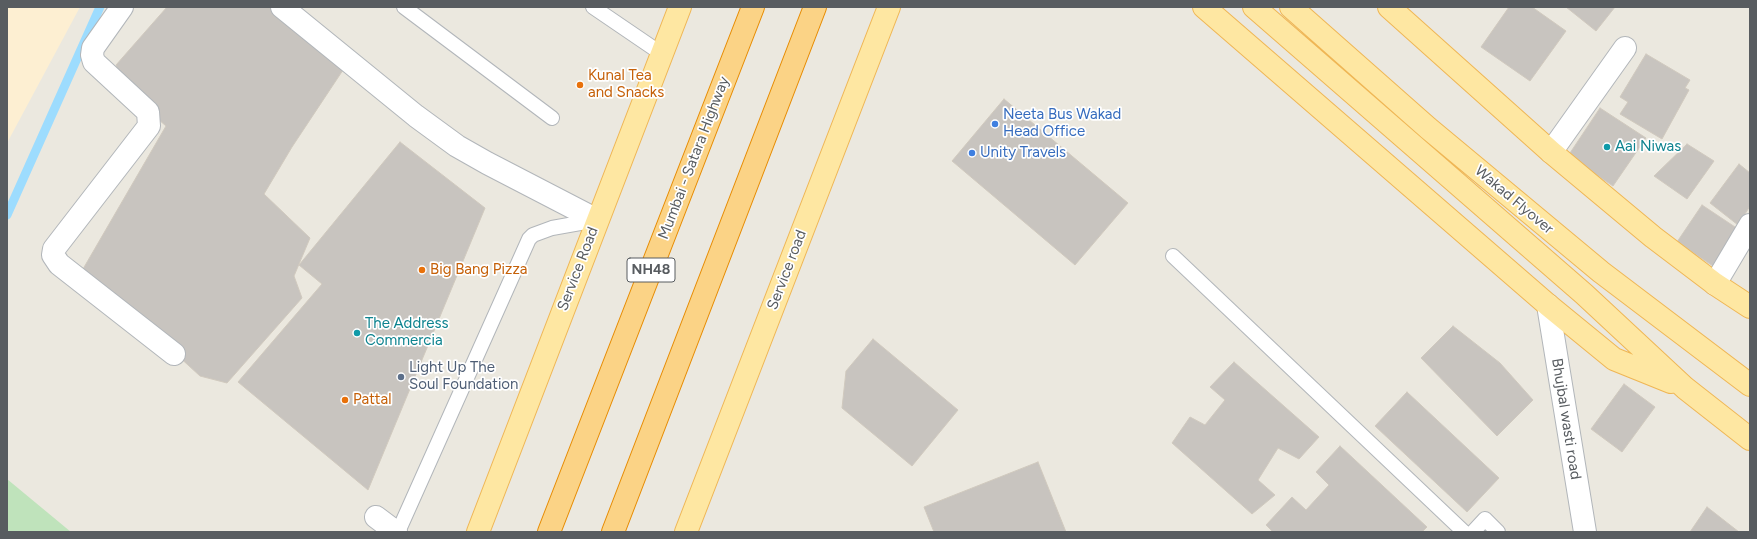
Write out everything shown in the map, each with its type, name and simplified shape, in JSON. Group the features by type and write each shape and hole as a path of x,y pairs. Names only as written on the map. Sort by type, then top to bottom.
{"highway":[{"name":"Mumbai - Satara Highway","path":"549,532 753,7"},
{"path":"613,532 815,7"}],"main road":[{"name":"Service Road","path":"478,532 680,7"},
{"name":"Service road","path":"686,532 889,7"},
{"path":"1204,7 1548,305 1614,359 1685,388 1750,439"},
{"name":"Wakad Flyover","path":"1254,7 1584,294 1685,388"},
{"name":"Wakad Flyover","path":"1291,7 1428,128 1601,272 1749,382"},
{"path":"1389,7 1551,152 1653,237 1715,284 1750,308"}],"street":[{"path":"122,7 92,48 92,55 94,62 148,112 149,126 54,249 53,255 59,264 174,354"},
{"path":"282,7 416,116 457,146 598,220"},
{"path":"1551,152 1625,48"},
{"path":"1715,284 1750,225"},
{"name":"Bhujbal wasti road","path":"1548,305 1585,532"},
{"path":"376,517 397,532"}],"lane":[{"path":"404,7 552,118"},
{"path":"593,7 662,54"},
{"path":"397,532 529,239 533,235 552,228 598,220"},
{"path":"1173,256 1464,532"},
{"path":"1473,532 1485,519 1498,532"}],"shaded area":[{"path":"7,7 80,7 7,143"}],"green space":[{"path":"7,479 71,532 7,532"}],"building":[{"path":"167,7 270,7 345,67 292,147 264,194 310,238 294,276 302,298 227,383 200,376 83,269 166,126 128,93 116,65"},
{"path":"1509,7 1532,7 1566,31 1530,81 1481,47"},
{"path":"1566,7 1615,7 1596,31"},
{"path":"1646,54 1690,80 1685,88 1689,90 1662,139 1620,114 1628,102 1620,97"},
{"path":"1004,99 1128,203 1075,265 952,161"},
{"name":"Aai Niwas","path":"1600,108 1646,138 1613,186 1568,156"},
{"name":"The Address Commercia","path":"400,142 485,208 368,490 238,382 322,284 299,265"},
{"path":"1687,144 1714,161 1687,199 1654,176"},
{"path":"1739,164 1750,173 1750,206 1738,225 1710,203"},
{"path":"1702,205 1741,231 1716,268 1677,242"},
{"path":"1453,326 1500,363 1533,400 1497,436 1421,358"},
{"path":"873,339 958,410 912,466 842,408 846,371"},
{"path":"1234,362 1319,437 1299,459 1278,448 1258,480 1275,495 1252,514 1172,443 1190,417 1205,425 1225,400 1210,387"},
{"path":"1624,384 1655,407 1622,452 1591,429"},
{"path":"1407,392 1499,478 1467,512 1375,426"},
{"path":"1340,446 1427,527 1422,532 1273,532 1266,525 1292,497 1306,510 1329,485 1316,472"},
{"path":"1038,462 1066,532 934,532 924,507"},
{"path":"1707,507 1739,532 1690,532"}],"waterway":[{"path":"7,215 100,7"}],"place":[{"name":"Kunal Tea and Snacks","path":"580,85"},
{"name":"Neeta Bus Wakad Head Office","path":"995,124"},
{"name":"Aai Niwas","path":"1607,147"},
{"name":"Unity Travels","path":"972,153"},
{"name":"Big Bang Pizza","path":"422,270"},
{"name":"The Address Commercia","path":"357,333"},
{"name":"Light Up The Soul Foundation","path":"401,377"},
{"name":"Pattal","path":"345,400"}]}
